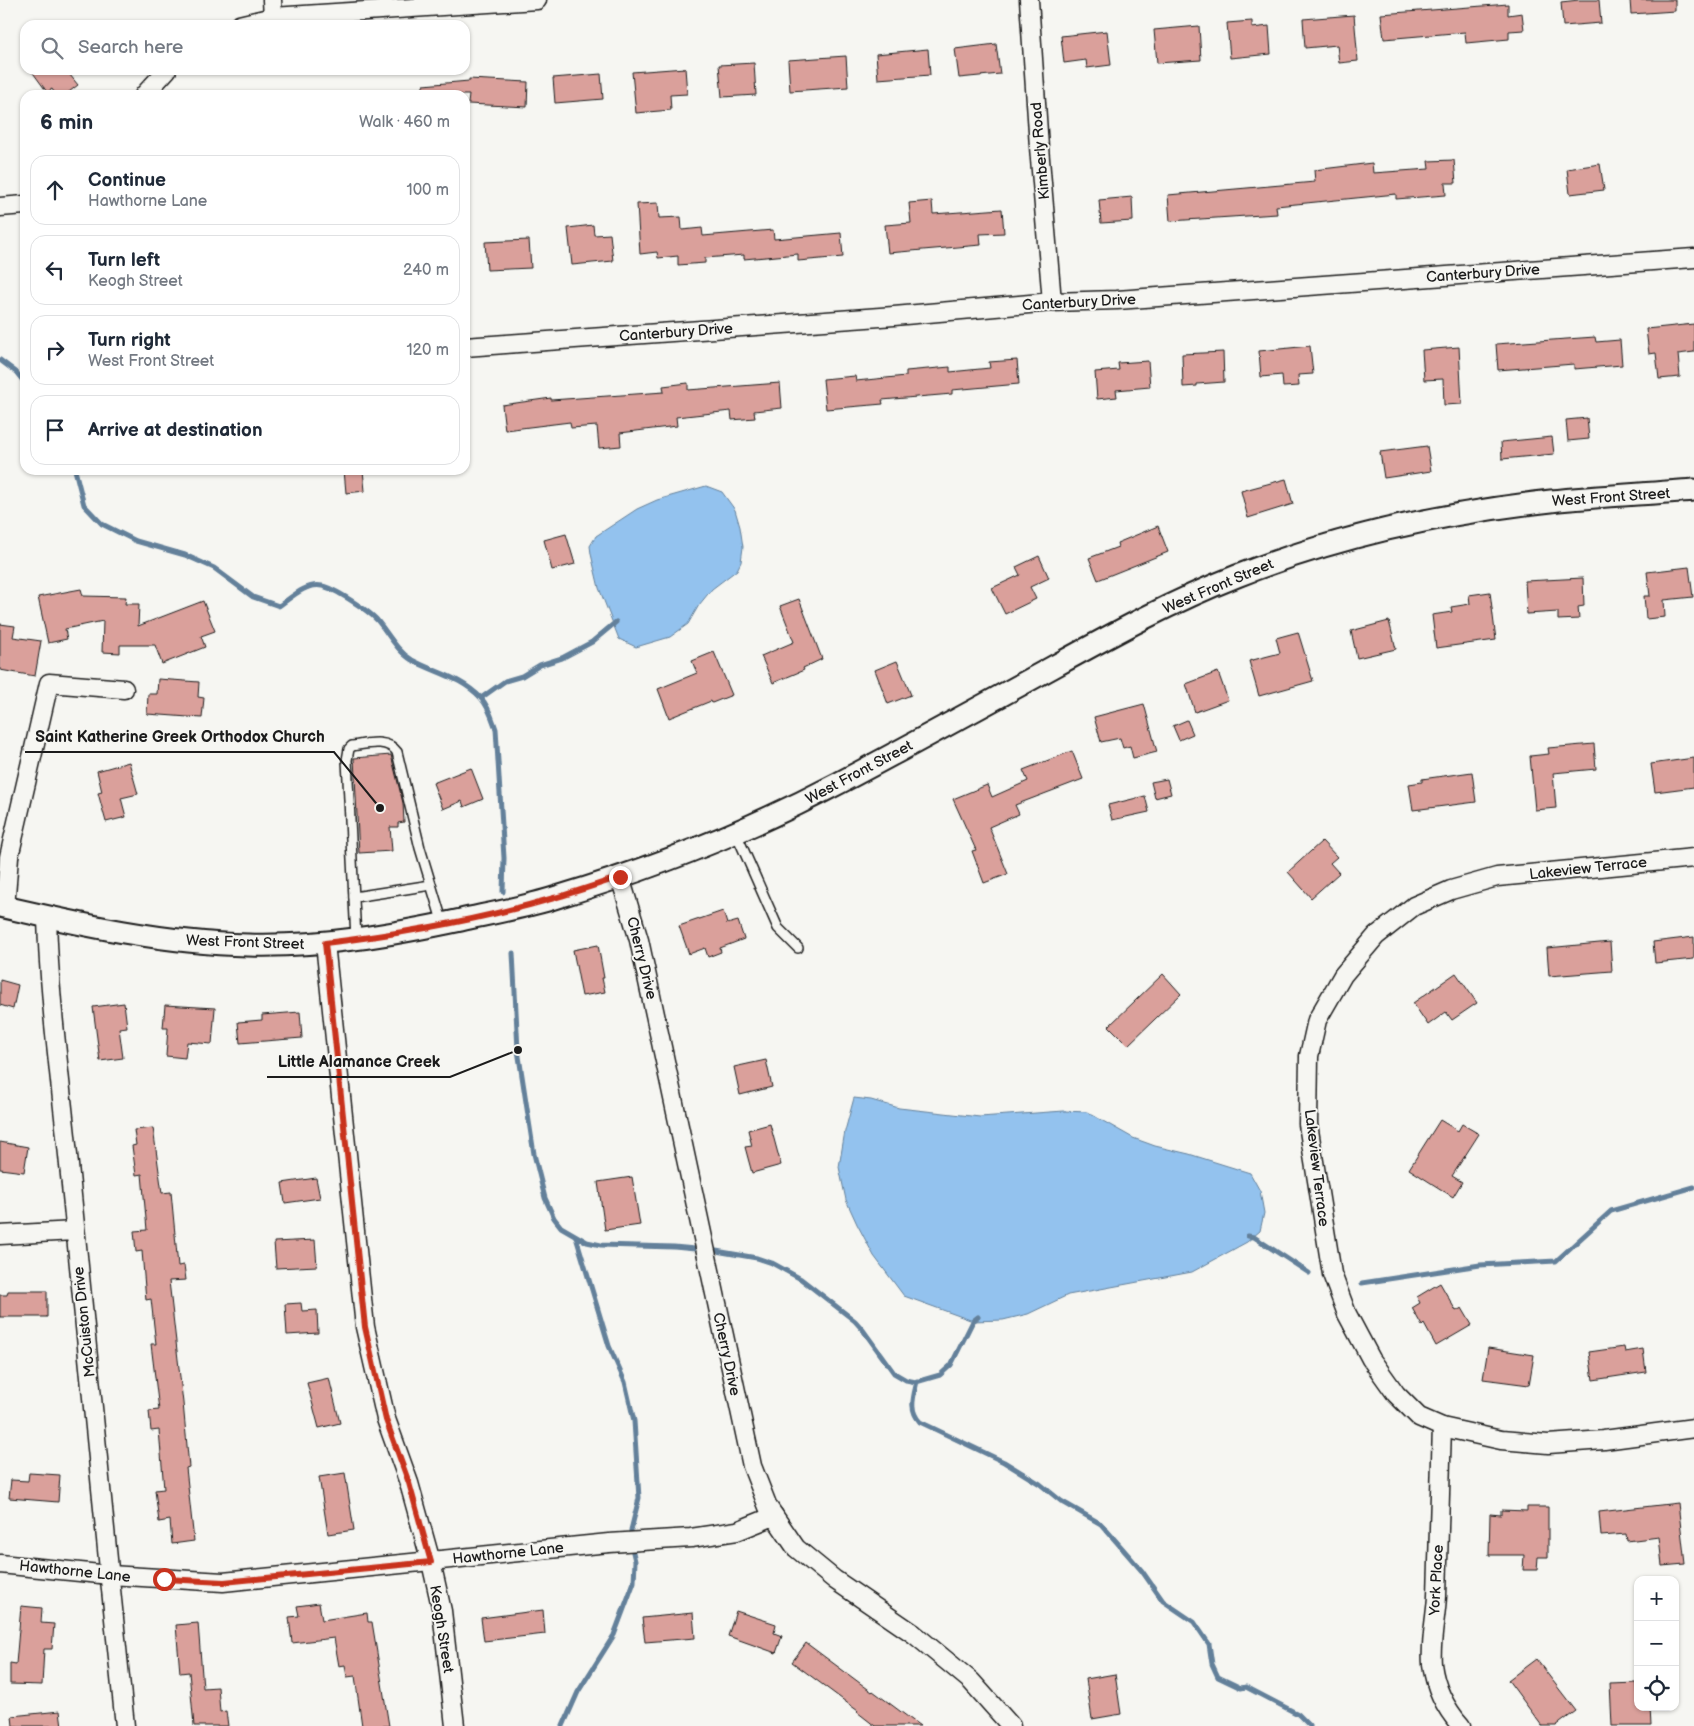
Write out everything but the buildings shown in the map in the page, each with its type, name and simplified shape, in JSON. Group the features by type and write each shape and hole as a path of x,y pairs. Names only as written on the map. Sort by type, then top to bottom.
{"street":[{"path":"249,20 272,9 537,0"},
{"name":"Kimberly Road","path":"1029,0 1052,302"},
{"path":"149,90 162,75"},
{"path":"0,207 20,205"},
{"name":"Canterbury Drive","path":"470,347 885,317 1052,302 1126,300 1694,258"},
{"name":"West Front Street","path":"2,907 134,935 246,946 356,940 443,924 554,898 620,877 736,833 836,785 1149,615 1235,577 1368,534 1412,523 1554,500 1694,490"},
{"path":"2,907 9,857 49,683 124,689"},
{"name":"Lakeview Terrace","path":"1694,858 1497,877 1450,890 1414,906 1376,936 1342,975 1317,1020 1309,1056 1308,1124 1332,1274 1347,1314 1371,1359 1396,1394 1419,1417 1442,1427 1501,1440 1548,1444 1604,1440 1694,1428"},
{"name":"Cherry Drive","path":"620,877 640,940 752,1466 768,1507 796,1548 834,1580 914,1634 971,1681 1011,1726"},
{"name":"McCuiston Drive","path":"47,917 48,971 61,1082 98,1478 125,1726"},
{"name":"Keogh Street","path":"325,943 365,1327 386,1420 409,1483 442,1610 455,1726"},
{"path":"0,1235 75,1231"},
{"name":"York Place","path":"1442,1427 1437,1598 1432,1637 1432,1665 1440,1696 1452,1716 1461,1726"},
{"name":"Hawthorne Lane","path":"0,1564 110,1575 224,1582 609,1543 691,1538 737,1531 774,1516"}],"lane":[{"path":"356,940 347,760 348,749 352,746 381,743 393,746 397,752 420,848 443,924"},
{"path":"736,833 778,928 798,948"},
{"path":"354,897 432,885"}],"water":[{"path":"706,486 722,492 735,510 743,547 741,562 737,570 712,589 699,605 688,624 670,637 636,647 619,639 599,588 590,546 596,536 637,509 657,500"},
{"path":"854,1098 871,1100 899,1108 980,1117 1064,1111 1087,1112 1133,1138 1250,1173 1260,1191 1264,1213 1260,1231 1247,1242 1192,1272 1068,1295 1028,1314 1003,1320 973,1321 904,1296 874,1256 846,1200 839,1167 845,1131"}],"waterway":[{"path":"0,360 20,377"},
{"path":"76,475 84,505 102,524 136,541 185,555 214,568 253,597 279,606 310,587 322,586 335,591 373,616 397,647 412,660 457,680 481,698 488,709 496,729 504,858 503,892"},
{"path":"481,698 505,681 522,676 540,665 562,658 592,642 616,622"},
{"path":"513,953 518,1050 534,1154 545,1198 554,1218 561,1227 587,1242 601,1245 674,1247 716,1251 757,1258 772,1263 801,1279 855,1321 894,1373 906,1380 916,1382 940,1375 951,1365 973,1321 978,1317"},
{"path":"1362,1283 1480,1265 1556,1261 1611,1211 1694,1187"},
{"path":"1248,1236 1254,1237 1309,1273"},
{"path":"563,1726 578,1692 614,1635 634,1582 635,1561 631,1530 639,1498 634,1421 625,1382 609,1346 576,1237"},
{"path":"917,1381 913,1397 913,1407 916,1417 920,1422 1004,1462 1040,1484 1061,1501 1101,1524 1142,1571 1163,1601 1194,1622 1209,1644 1212,1664 1218,1677 1241,1688 1246,1687 1298,1714 1310,1726"}],"place":[{"name":"Saint Katherine Greek Orthodox Church","path":"380,808"},
{"name":"Little Alamance Creek","path":"518,1050"}],"route":[{"path":"164,1579 224,1582 431,1562 409,1483 386,1420 374,1374 365,1327 325,943 415,930 554,898 620,877"}]}
